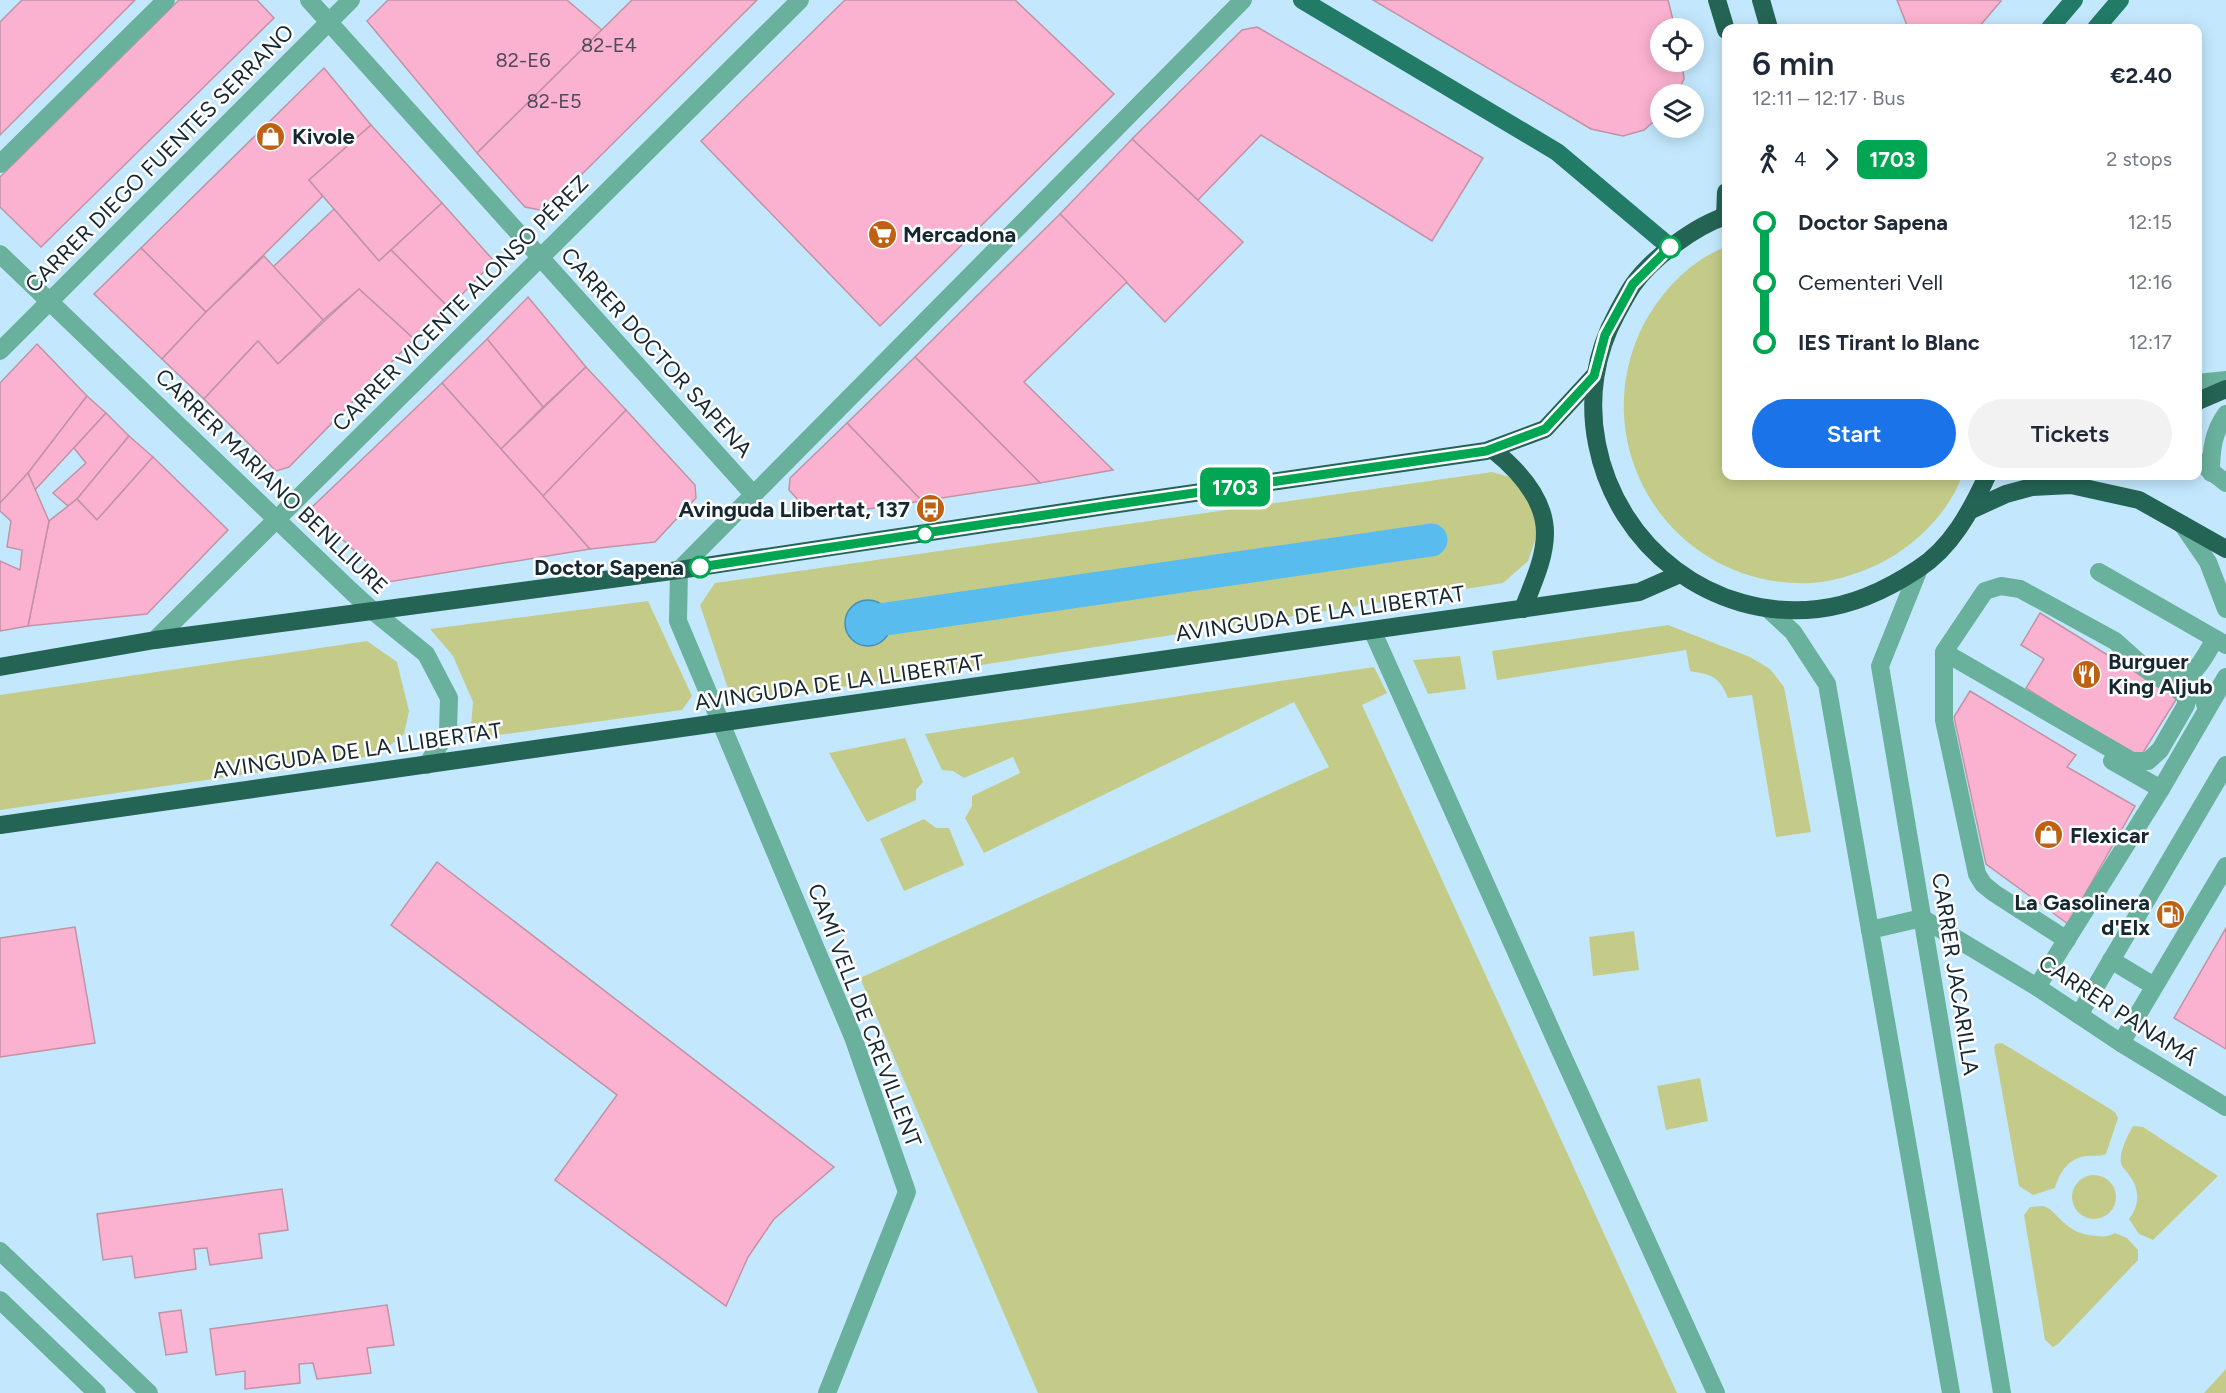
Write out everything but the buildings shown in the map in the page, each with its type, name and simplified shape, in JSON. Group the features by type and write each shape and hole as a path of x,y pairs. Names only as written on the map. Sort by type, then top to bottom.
{"highway":[{"path":"1717,0 1724,24"},
{"path":"1761,0 1768,24"},
{"path":"1722,218 1670,247 1633,284 1605,335 1594,376 1593,424 1602,468 1622,514 1648,547 1680,574 1722,597 1768,609 1818,609 1864,599 1919,569 1949,540 1971,510 1984,480"},
{"path":"0,667 154,640 678,570 1492,449 1545,429 1594,376"},
{"path":"2202,399 2226,389"},
{"path":"1492,449 1513,466 1540,504 1545,533 1539,565 1523,609"},
{"path":"2071,485 2080,480"},
{"path":"1971,510 2006,494 2032,487 2071,485 2139,500 2221,544"},
{"name":"AVINGUDA DE LA LLIBERTAT","path":"0,825 1639,592 1680,574"}],"main road":[{"path":"1302,0 1557,152 1670,247"},
{"path":"2053,24 2074,0"},
{"path":"2099,24 2120,0"}],"street":[{"path":"0,164 166,0"},
{"name":"CARRER DOCTOR SAPENA","path":"309,0 753,494"},
{"name":"CARRER DIEGO FUENTES SERRANO","path":"0,351 351,0"},
{"name":"CARRER VICENTE ALONSO PÉREZ","path":"154,640 800,0"},
{"path":"678,570 1243,0"},
{"name":"CARRER MARIANO BENLLIURE","path":"0,254 374,612 426,654 449,698 448,731 427,765"},
{"path":"2202,383 2226,380"},
{"path":"2226,414 2217,426 2211,455 2204,467 2226,483"},
{"path":"2182,524 2208,562 2226,609"},
{"name":"CARRER JACARILLA","path":"1919,569 1880,666 2002,1393"},
{"name":"CAMÍ VELL DE CREVILLENT","path":"678,570 678,621 853,1038 907,1192 827,1393"},
{"path":"2099,572 2220,642 2191,675 2184,679"},
{"path":"2067,940 1994,893 1983,884 1977,874 1944,720 1944,652 1985,591 2001,586 2020,589 2184,679 2201,693 2207,709"},
{"path":"1768,609 1793,632 1827,684 1951,1393"},
{"path":"1372,630 1716,1393"},
{"path":"1944,652 2132,761 2148,761 2160,750 2174,727 2186,705 2186,697 2172,685 2152,674 2115,641"},
{"path":"1944,652 1949,664 1962,674 2161,789"},
{"path":"2037,987 2161,789 2226,677"},
{"path":"2079,1015 2226,765"},
{"path":"2121,1043 2226,866"},
{"path":"1870,930 1922,918"},
{"name":"CARRER PANAMÁ","path":"1922,918 2037,987 2121,1043 2226,1107"},
{"path":"2111,960 2154,986"},
{"path":"0,1251 149,1393"},
{"path":"0,1300 97,1393"}],"green space":[{"path":"1722,248 1722,480 1960,480 1937,518 1900,552 1857,573 1827,581 1811,583 1763,579 1721,564 1684,539 1655,506 1635,468 1625,425 1626,380 1639,334 1657,303 1689,268"},
{"path":"1492,472 1517,479 1534,494 1538,532 1528,561 1503,583 746,702 727,686 700,605 715,583"},
{"path":"648,601 692,696 682,710 470,739 473,702 453,656 430,629"},
{"path":"1668,625 1750,657 1770,669 1784,687 1811,832 1776,837 1752,695 1728,698 1714,678 1690,671 1686,650 1497,680 1492,651"},
{"path":"367,641 397,662 409,711 404,734 378,755 0,810 0,695"},
{"path":"1460,656 1466,689 1428,694 1413,660"},
{"path":"1374,667 1387,693 1362,705 1677,1393 1038,1393 860,978 1329,767 1294,702 984,853 965,818 972,806 972,796 1020,773 1013,757 964,778 953,771 942,770 925,734"},
{"path":"905,738 923,782 916,790 916,800 867,822 829,753"},
{"path":"924,819 936,828 949,828 964,865 904,891 880,839"},
{"path":"1634,931 1639,970 1593,976 1589,937"},
{"path":"2002,1043 2115,1112 2118,1118 2106,1154 2075,1159 2066,1166 2055,1188 2033,1195 2019,1186 1994,1047"},
{"path":"1700,1078 1708,1121 1666,1130 1657,1086"},
{"path":"2133,1126 2143,1127 2218,1176 2153,1240 2139,1234 2129,1219 2137,1203 2137,1191 2133,1180 2122,1166 2121,1154"},
{"path":"2094,1175 2110,1181 2116,1197 2110,1213 2094,1219 2078,1213 2072,1197 2078,1181"},
{"path":"2044,1206 2076,1231 2100,1236 2115,1233 2127,1238 2138,1250 2138,1260 2053,1347 2045,1340 2024,1215 2030,1207"},
{"path":"2226,1369 2226,1393 2204,1393"}],"water":[{"path":"868,600 884,607 891,623 884,639 868,646 852,639 845,623 852,607"}],"waterway":[{"path":"879,620 1431,540"}],"bus line":[{"name":"1703","path":"700,567 1486,451 1545,429 1594,376 1605,335 1633,284 1670,247"}],"place":[{"name":"Kivole","path":"271,136"},
{"name":"Mercadona","path":"882,234"},
{"name":"Avinguda Llibertat, 137","path":"931,509"},
{"name":"Doctor Sapena","path":"700,567"},
{"name":"Burguer King Aljub","path":"2087,674"},
{"name":"Flexicar","path":"2049,835"},
{"name":"La Gasolinera d'Elx","path":"2171,915"}]}
